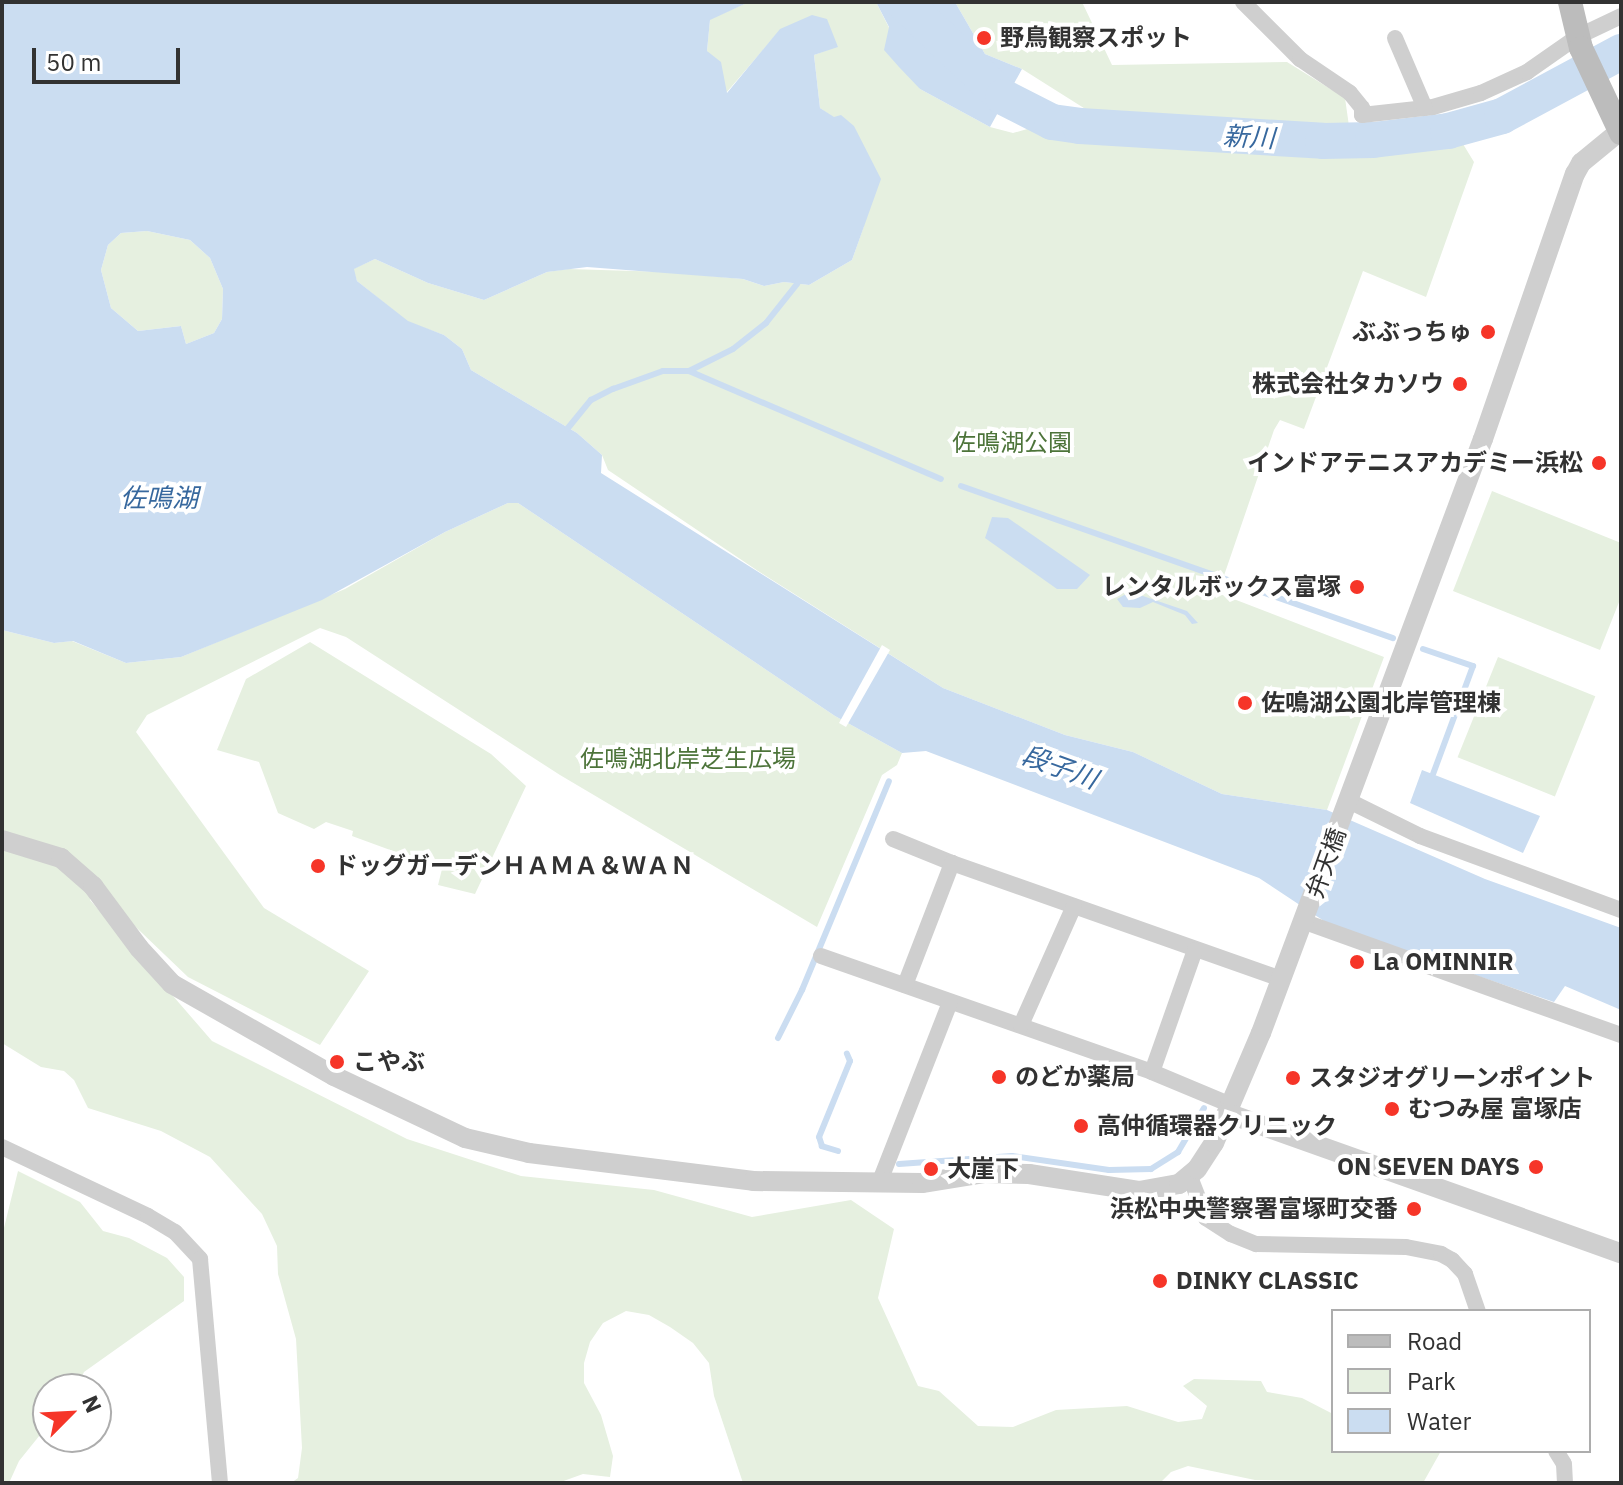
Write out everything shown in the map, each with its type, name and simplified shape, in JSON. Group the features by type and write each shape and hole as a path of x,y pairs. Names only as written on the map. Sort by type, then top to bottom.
{"main road":[{"path":"1570,2 1579,43 1607,92 1620,132"}],"street":[{"path":"1243,2 1300,59 1350,93 1362,108 1362,115 1425,108 1457,101 1504,84 1621,16"},
{"path":"1395,38 1425,108"},
{"name":"弁天橋","path":"1190,1177 1206,1157 1218,1102 1282,979 1306,919 1483,439 1575,174 1581,163 1620,132"},
{"path":"1346,806 1621,910"},
{"path":"893,839 952,863 1282,979"},
{"path":"2,840 61,858 93,886 139,948 172,984 334,1076 465,1138 529,1153 753,1181 885,1168 922,1183 985,1173 1029,1174 1139,1191 1165,1188 1190,1177 1206,1218 1231,1234 1256,1244 1406,1247 1441,1254 1465,1274 1477,1309"},
{"path":"905,985 952,863"},
{"path":"1021,1025 1074,906"},
{"path":"1306,919 1621,1035"},
{"path":"1152,1072 1195,950"},
{"path":"821,956 1152,1072 1218,1102 1621,1253"},
{"path":"885,1168 950,1002"},
{"path":"2,1147 148,1216 175,1232 200,1259 220,1483"},
{"path":"1557,1453 1564,1464 1565,1483"}],"green space":[{"name":"佐鳴湖公園","path":"749,2 876,2 920,89 990,127 1013,133 1052,122 1254,151 1353,157 1463,144 1474,162 1426,297 1363,271 1304,429 1280,420 1274,430 1218,593 1384,657 1327,810 1222,794 1133,752 1065,735 943,688 758,571 608,470 602,455 577,433 471,370 462,349 444,335 408,322 357,281 353,269 375,259 428,283 484,300 547,272 568,269 667,272 743,279 764,286 784,282 809,285 852,260 864,226 834,118 820,108 814,55 838,46 780,30 726,93 707,51 710,19"},
{"path":"955,2 1082,2 1112,65 1287,62 1345,98 1350,133 1087,110 1022,69 985,54"},
{"path":"147,231 190,240 210,258 223,289 222,319 214,333 186,344 181,326 138,331 111,308 101,270 108,245 121,233"},
{"path":"1492,491 1621,543 1621,597 1600,650 1453,591"},
{"name":"佐鳴湖北岸芝生広場","path":"508,503 518,503 835,716 902,753 897,765 882,775 817,927 560,775 346,637 320,628 147,715 136,732 264,908 369,971 320,1045 188,977 95,888 90,900 212,1041 407,1139 521,1176 654,1190 752,1217 851,1200 894,1229 878,1298 918,1386 939,1391 978,1426 1013,1427 1056,1410 1127,1406 1178,1422 1202,1419 1207,1406 1183,1386 1194,1379 1261,1381 1267,1392 1302,1398 1331,1413 1331,1453 1440,1453 1423,1483 1255,1480 1188,1466 1171,1472 1160,1483 743,1483 714,1396 709,1363 693,1343 670,1327 649,1315 626,1311 603,1323 590,1342 584,1363 584,1383 601,1415 613,1456 610,1477 583,1474 558,1483 291,1483 298,1478 302,1448 296,1339 278,1274 277,1246 262,1214 210,1157 161,1131 88,1108 74,1080 64,1071 41,1067 2,1043 2,630 54,643 72,641 126,663 181,657 345,589 445,532"},
{"path":"310,642 491,754 526,786 475,894 438,885 442,869 352,836 353,831 326,822 314,829 278,813 259,762 217,750 246,679"},
{"path":"1498,657 1595,696 1555,796 1458,757"},
{"path":"18,1171 80,1202 103,1231 129,1238 167,1258 184,1277 184,1301 84,1373 32,1373 32,1445 19,1461 9,1483 2,1483 2,1236"}],"water":[{"name":"佐鳴湖","path":"2,2 749,2 710,20 707,51 721,62 727,93 780,29 812,15 827,19 838,47 814,55 820,108 834,117 841,115 854,126 881,179 852,260 809,285 784,282 764,286 743,279 587,267 547,272 484,300 428,283 375,259 354,269 357,281 408,321 444,335 462,349 471,370 577,433 602,455 601,473 943,688 1065,735 1133,752 1222,794 1327,810 1485,879 1621,928 1621,1010 1565,986 1554,1002 1330,925 1259,878 926,751 902,753 835,716 518,503 508,503 445,532 322,600 181,657 126,663 73,641 54,643 2,630","holes":["147,231 190,240 210,258 223,289 222,319 214,333 186,344 181,326 138,331 111,308 101,270 108,245 121,233"]},
{"path":"876,2 955,2 985,54 1022,69 990,127 920,89 899,67 884,50 889,27"},
{"path":"992,517 1008,518 1090,575 1077,589 1057,589 985,538"},
{"path":"1126,594 1140,595 1187,611 1198,623 1192,624 1185,615 1153,602 1140,608 1123,607 1117,599"},
{"path":"1422,770 1540,816 1523,853 1410,803"}],"pier":[{"path":"882,645 890,650 846,727 839,723"}],"waterway":[{"name":"新川","path":"903,2 1003,97 1052,122 1080,126 1323,141 1373,140 1448,131 1502,116 1621,52"},
{"path":"689,371 733,349 766,323 797,284"},
{"path":"568,428 591,400 613,389 663,371 689,371 941,479"},
{"path":"961,486 1393,638"},
{"path":"1423,649 1473,666 1433,774"},
{"path":"778,1038 802,990 889,781"},
{"path":"838,1151 822,1146 819,1137 850,1061 847,1054"},
{"path":"899,1164 1012,1156 1109,1170 1151,1169 1178,1152 1204,1108"}],"place":[{"name":"野鳥観察スポット","path":"984,38"},
{"name":"ぶぶっちゅ","path":"1488,332"},
{"name":"株式会社タカソウ","path":"1460,384"},
{"name":"インドアテニスアカデミー浜松","path":"1599,463"},
{"name":"レンタルボックス富塚","path":"1357,587"},
{"name":"佐鳴湖公園北岸管理棟","path":"1245,703"},
{"name":"ドッグガーデンＨＡＭＡ＆ＷＡＮ","path":"318,866"},
{"name":"La OMINNIR","path":"1357,962"},
{"name":"こやぶ","path":"337,1062"},
{"name":"のどか薬局","path":"999,1077"},
{"name":"スタジオグリーンポイント","path":"1293,1078"},
{"name":"むつみ屋 富塚店","path":"1392,1109"},
{"name":"高仲循環器クリニック","path":"1081,1126"},
{"name":"ON SEVEN DAYS","path":"1536,1167"},
{"name":"大崖下","path":"931,1169"},
{"name":"浜松中央警察署富塚町交番","path":"1414,1209"},
{"name":"DINKY CLASSIC","path":"1160,1281"}],"water label":[{"name":"段子川","path":"1060,767"}]}
